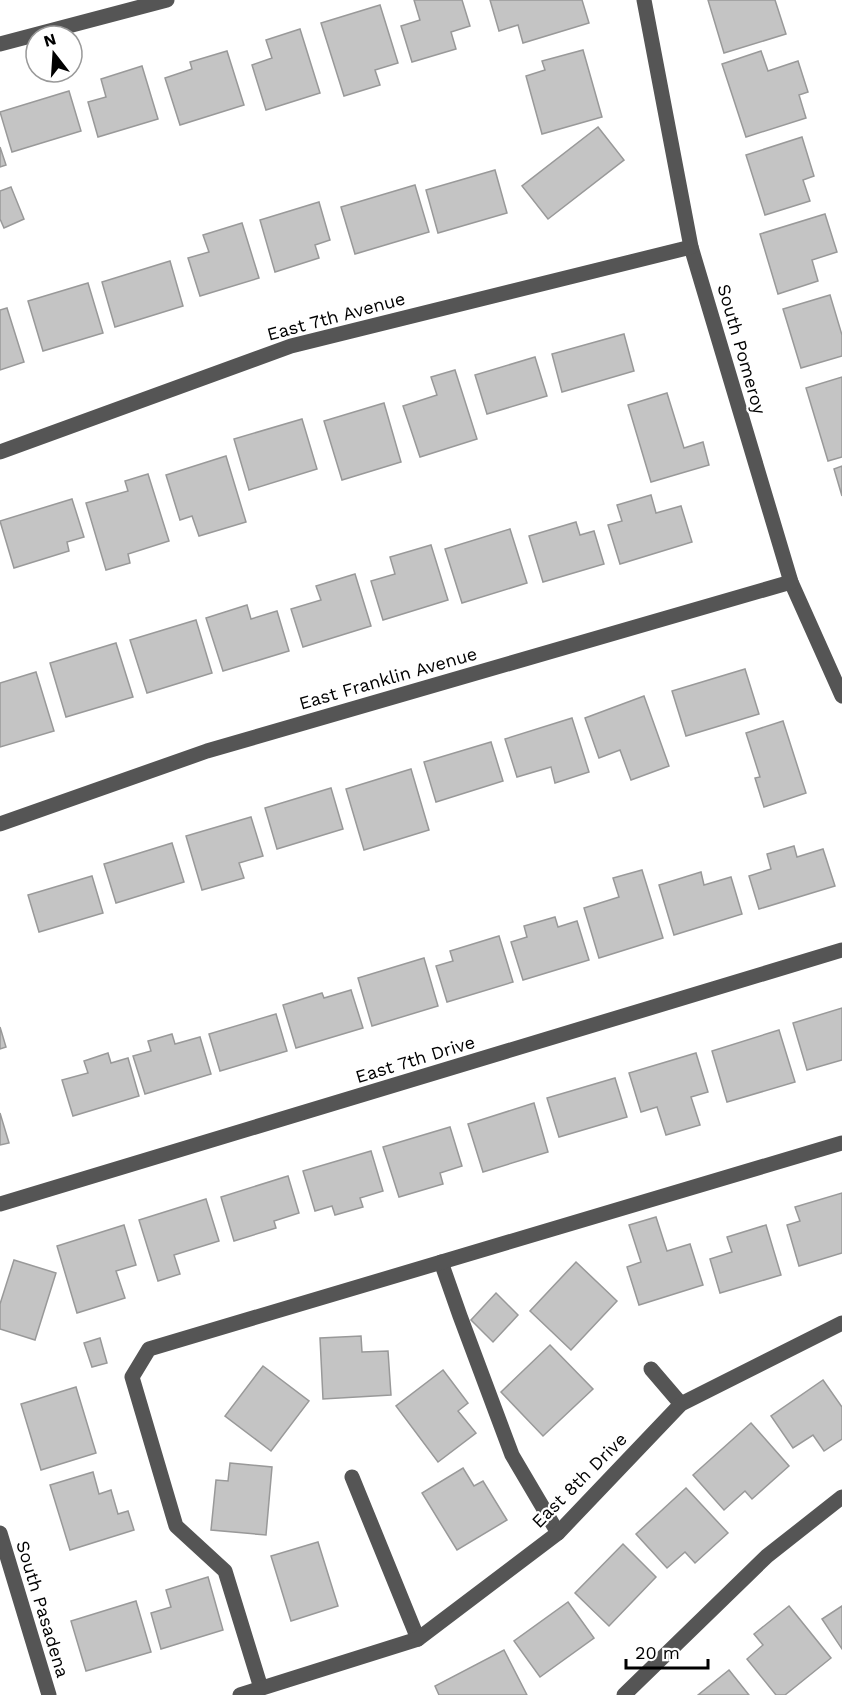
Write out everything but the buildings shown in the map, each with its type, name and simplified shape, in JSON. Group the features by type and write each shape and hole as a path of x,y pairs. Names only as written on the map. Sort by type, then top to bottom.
{"street":[{"path":"0,44 166,0"},
{"name":"South Pomeroy","path":"644,0 691,247 790,582 842,696"},
{"name":"East 7th Avenue","path":"0,452 291,346 691,247"},
{"name":"East Franklin Avenue","path":"0,824 207,751 790,582"},
{"name":"East 7th Drive","path":"0,1204 842,950"},
{"path":"261,1688 225,1571 176,1526 132,1377 149,1349 842,1143"},
{"path":"441,1262 512,1455 558,1533"},
{"name":"East 8th Drive","path":"240,1695 418,1639 558,1533 681,1404 842,1323"},
{"path":"651,1369 681,1404"},
{"path":"352,1477 418,1639"},
{"path":"624,1695 767,1556 842,1497"},
{"name":"South Pasadena","path":"0,1533 49,1695"}]}
